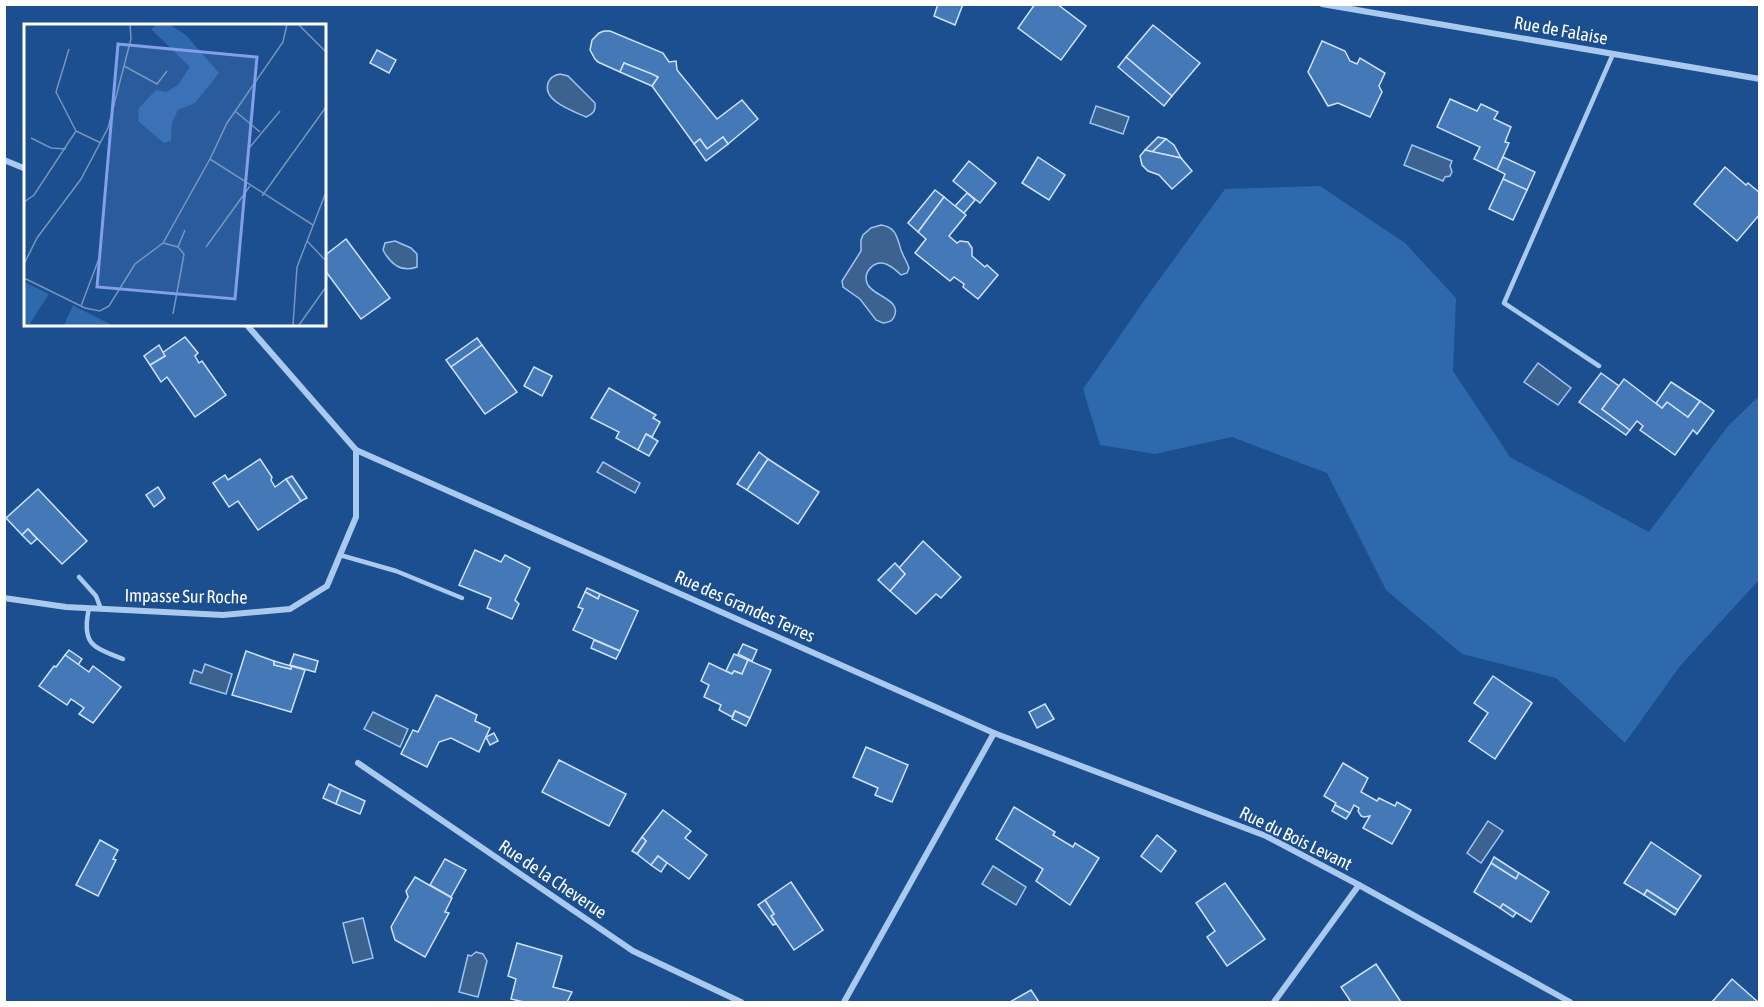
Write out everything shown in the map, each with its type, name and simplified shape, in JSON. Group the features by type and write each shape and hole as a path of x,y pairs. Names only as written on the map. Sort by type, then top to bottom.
{"street":[{"name":"Rue de Falaise","path":"1322,4 1760,79"},
{"path":"4,160 24,168"},
{"name":"Rue des Grandes Terres","path":"248,326 356,450 994,733"},
{"name":"Impasse Sur Roche","path":"4,598 66,607 223,615 290,609 327,586 356,517 356,450"},
{"path":"844,1002 994,733"},
{"name":"Rue du Bois Levant","path":"994,733 1266,836 1570,1002"},
{"name":"Rue de la Cheverue","path":"358,763 633,951 741,1002"},
{"path":"1274,1002 1359,885"}],"lane":[{"path":"1599,366 1504,303 1613,54"},
{"path":"340,555 396,571 462,598"},
{"path":"80,577 96,596 101,609"},
{"path":"88,608 85,624 87,637 98,649 123,659"}],"shaded area":[{"path":"560,74 568,76 595,103 592,113 586,117 554,100 547,89 548,83"},
{"path":"1096,106 1129,117 1123,134 1090,123"},
{"path":"1412,145 1452,161 1450,176 1445,177 1443,181 1404,165"},
{"path":"1320,186 1405,243 1456,298 1453,371 1510,457 1649,532 1728,426 1759,396 1759,580 1680,666 1625,743 1556,678 1462,654 1386,590 1327,473 1232,437 1155,454 1100,445 1083,389 1225,189"},
{"path":"881,225 890,228 895,233 909,268 907,273 901,275 882,263 874,265 868,271 867,283 890,302 896,311 890,322 883,323 876,320 860,299 843,287 842,281 861,251 863,235 871,228"},
{"path":"395,241 411,248 417,254 417,267 401,268 389,259 383,250 385,243"},
{"path":"1538,363 1571,388 1558,405 1524,382"},
{"path":"603,462 640,483 635,493 597,472"},
{"path":"205,664 232,674 226,694 190,683 194,670 202,673"},
{"path":"373,712 408,729 400,747 364,729"},
{"path":"1488,821 1503,831 1481,863 1467,853"},
{"path":"993,866 1026,887 1016,905 982,884"},
{"path":"363,918 373,958 353,963 343,923"},
{"path":"476,952 483,954 487,961 478,997 459,992 468,955 471,956"}],"building":[{"path":"938,4 963,4 955,25 934,16"},
{"path":"1035,4 1057,4 1086,26 1061,60 1018,28"},
{"path":"1153,25 1200,63 1172,96 1126,57"},
{"path":"604,31 610,31 663,53 669,62 676,61 677,70 717,119 742,100 758,119 728,144 723,137 707,149 700,139 694,144 652,86 658,77 624,63 620,72 595,59 590,50 592,40"},
{"path":"1322,41 1345,51 1350,61 1357,64 1360,58 1385,73 1379,86 1382,92 1370,117 1338,103 1328,106 1308,72"},
{"path":"377,50 396,60 389,73 370,63"},
{"path":"1126,57 1172,96 1164,106 1118,67"},
{"path":"624,63 658,77 652,86 620,72"},
{"path":"1450,99 1477,111 1481,104 1498,112 1494,119 1511,127 1505,142 1509,143 1497,170 1474,159 1480,147 1437,127"},
{"path":"723,137 728,144 706,161 694,144 700,139 707,149"},
{"path":"1158,137 1166,139 1152,152 1145,150"},
{"path":"1166,139 1174,145 1181,158 1152,152"},
{"path":"1145,150 1181,158 1192,171 1172,189 1159,175 1148,171 1142,165 1140,156"},
{"path":"1038,157 1065,175 1049,200 1022,183"},
{"path":"1503,157 1535,172 1527,190 1503,179 1505,174 1497,170"},
{"path":"969,161 996,183 980,203 953,181"},
{"path":"1725,167 1746,185 1748,183 1760,193 1760,214 1737,241 1694,204"},
{"path":"1503,179 1527,190 1513,220 1489,209"},
{"path":"935,190 944,197 918,232 908,223"},
{"path":"967,193 975,200 964,213 955,206"},
{"path":"944,197 966,215 949,236 957,243 968,242 972,248 972,256 998,275 978,299 963,287 964,284 954,277 950,281 915,253 926,239 918,232"},
{"path":"346,239 390,298 361,319 326,272 326,254"},
{"path":"185,337 198,353 195,356 199,363 202,361 226,395 195,417 167,377 161,382 150,365 165,356 162,353"},
{"path":"477,338 482,345 451,367 446,360"},
{"path":"159,345 165,356 150,365 144,356"},
{"path":"482,345 517,392 485,414 451,367"},
{"path":"534,367 552,376 542,396 524,386"},
{"path":"1601,373 1619,386 1602,409 1630,430 1626,435 1579,402"},
{"path":"1624,379 1662,408 1667,402 1688,417 1700,401 1714,411 1697,434 1693,430 1675,455 1640,430 1643,426 1637,421 1630,430 1602,409"},
{"path":"1671,382 1700,401 1688,417 1667,402 1662,408 1656,403"},
{"path":"609,388 656,415 653,418 660,422 652,437 646,434 638,450 616,438 619,432 591,418"},
{"path":"646,434 658,441 649,456 638,450"},
{"path":"759,452 768,459 747,490 737,484"},
{"path":"260,459 272,477 271,480 275,487 286,479 301,501 258,530 238,501 229,507 213,483 225,475 228,480"},
{"path":"768,459 819,492 798,524 747,490"},
{"path":"292,476 307,498 301,501 286,479"},
{"path":"158,487 165,498 154,507 146,495"},
{"path":"38,489 87,541 62,564 28,529 22,535 6,518"},
{"path":"28,529 37,539 31,544 22,535"},
{"path":"923,541 961,577 941,598 936,594 916,614 890,591 905,574 899,568"},
{"path":"475,550 501,562 505,555 530,568 515,600 519,604 512,619 487,608 491,598 459,585"},
{"path":"895,563 905,574 890,591 878,580"},
{"path":"587,588 600,594 598,599 585,592"},
{"path":"585,592 598,599 600,594 638,611 620,651 573,630 583,609 578,607"},
{"path":"594,640 620,651 616,659 591,648"},
{"path":"743,644 757,650 752,661 738,654"},
{"path":"69,650 82,659 78,665 65,655"},
{"path":"246,651 274,661 274,665 305,670 291,712 232,695"},
{"path":"294,654 318,661 315,672 290,665"},
{"path":"734,654 748,660 742,674 734,671 732,674 726,671"},
{"path":"65,655 89,672 93,666 121,687 93,723 79,714 84,708 71,699 67,705 39,686"},
{"path":"748,660 771,670 750,718 735,711 732,717 719,710 721,705 704,697 709,685 701,681 709,663 732,674 734,671 742,674"},
{"path":"274,661 291,666 291,669 274,665"},
{"path":"1493,676 1532,703 1495,759 1469,741 1488,713 1474,703"},
{"path":"436,695 477,715 475,721 490,728 479,752 451,738 439,742 427,767 401,754 413,730 418,732"},
{"path":"1045,704 1054,719 1037,728 1029,712"},
{"path":"735,711 750,718 746,726 732,719"},
{"path":"494,733 498,741 490,745 486,737"},
{"path":"866,747 908,765 892,802 875,795 878,788 853,777"},
{"path":"559,760 626,794 609,826 542,792"},
{"path":"1343,763 1368,778 1361,792 1377,801 1379,798 1395,806 1397,802 1411,810 1392,844 1363,828 1370,816 1361,816 1359,808 1354,805 1350,813 1324,796"},
{"path":"329,784 341,790 336,804 323,798"},
{"path":"341,790 365,801 360,814 336,804"},
{"path":"1335,805 1350,813 1346,819 1332,811"},
{"path":"1014,807 1055,832 1053,835 1073,847 1075,843 1099,858 1070,905 1036,881 1043,869 996,839"},
{"path":"663,810 691,831 685,838 707,855 689,879 658,856 651,865 637,854 646,841 642,837"},
{"path":"1157,835 1176,851 1161,872 1141,856"},
{"path":"642,837 646,841 637,854 632,851"},
{"path":"100,840 118,850 113,859 116,860 98,896 76,885"},
{"path":"1651,842 1701,876 1678,910 1647,890 1644,895 1624,883"},
{"path":"658,856 667,863 661,872 651,865"},
{"path":"1494,857 1519,873 1516,879 1491,863"},
{"path":"445,859 466,870 451,897 430,885"},
{"path":"1491,863 1516,879 1519,873 1549,892 1531,922 1503,904 1500,908 1474,892"},
{"path":"415,877 452,898 445,912 449,913 425,957 395,940 391,927 408,897 406,891"},
{"path":"791,882 823,930 794,950 771,916 774,914 765,900"},
{"path":"1225,883 1265,939 1227,966 1207,937 1215,931 1196,903"},
{"path":"1647,890 1678,910 1675,915 1644,895"},
{"path":"765,900 774,914 771,916 776,924 773,925 758,905"},
{"path":"1503,904 1516,913 1513,917 1500,908"},
{"path":"517,943 562,956 553,987 572,992 567,1002 524,1002 511,999 516,979 508,976"},
{"path":"1376,964 1401,1002 1351,1002 1341,987"},
{"path":"1732,979 1758,1002 1712,1002"},
{"path":"1031,990 1039,1002 1010,1002"}]}
